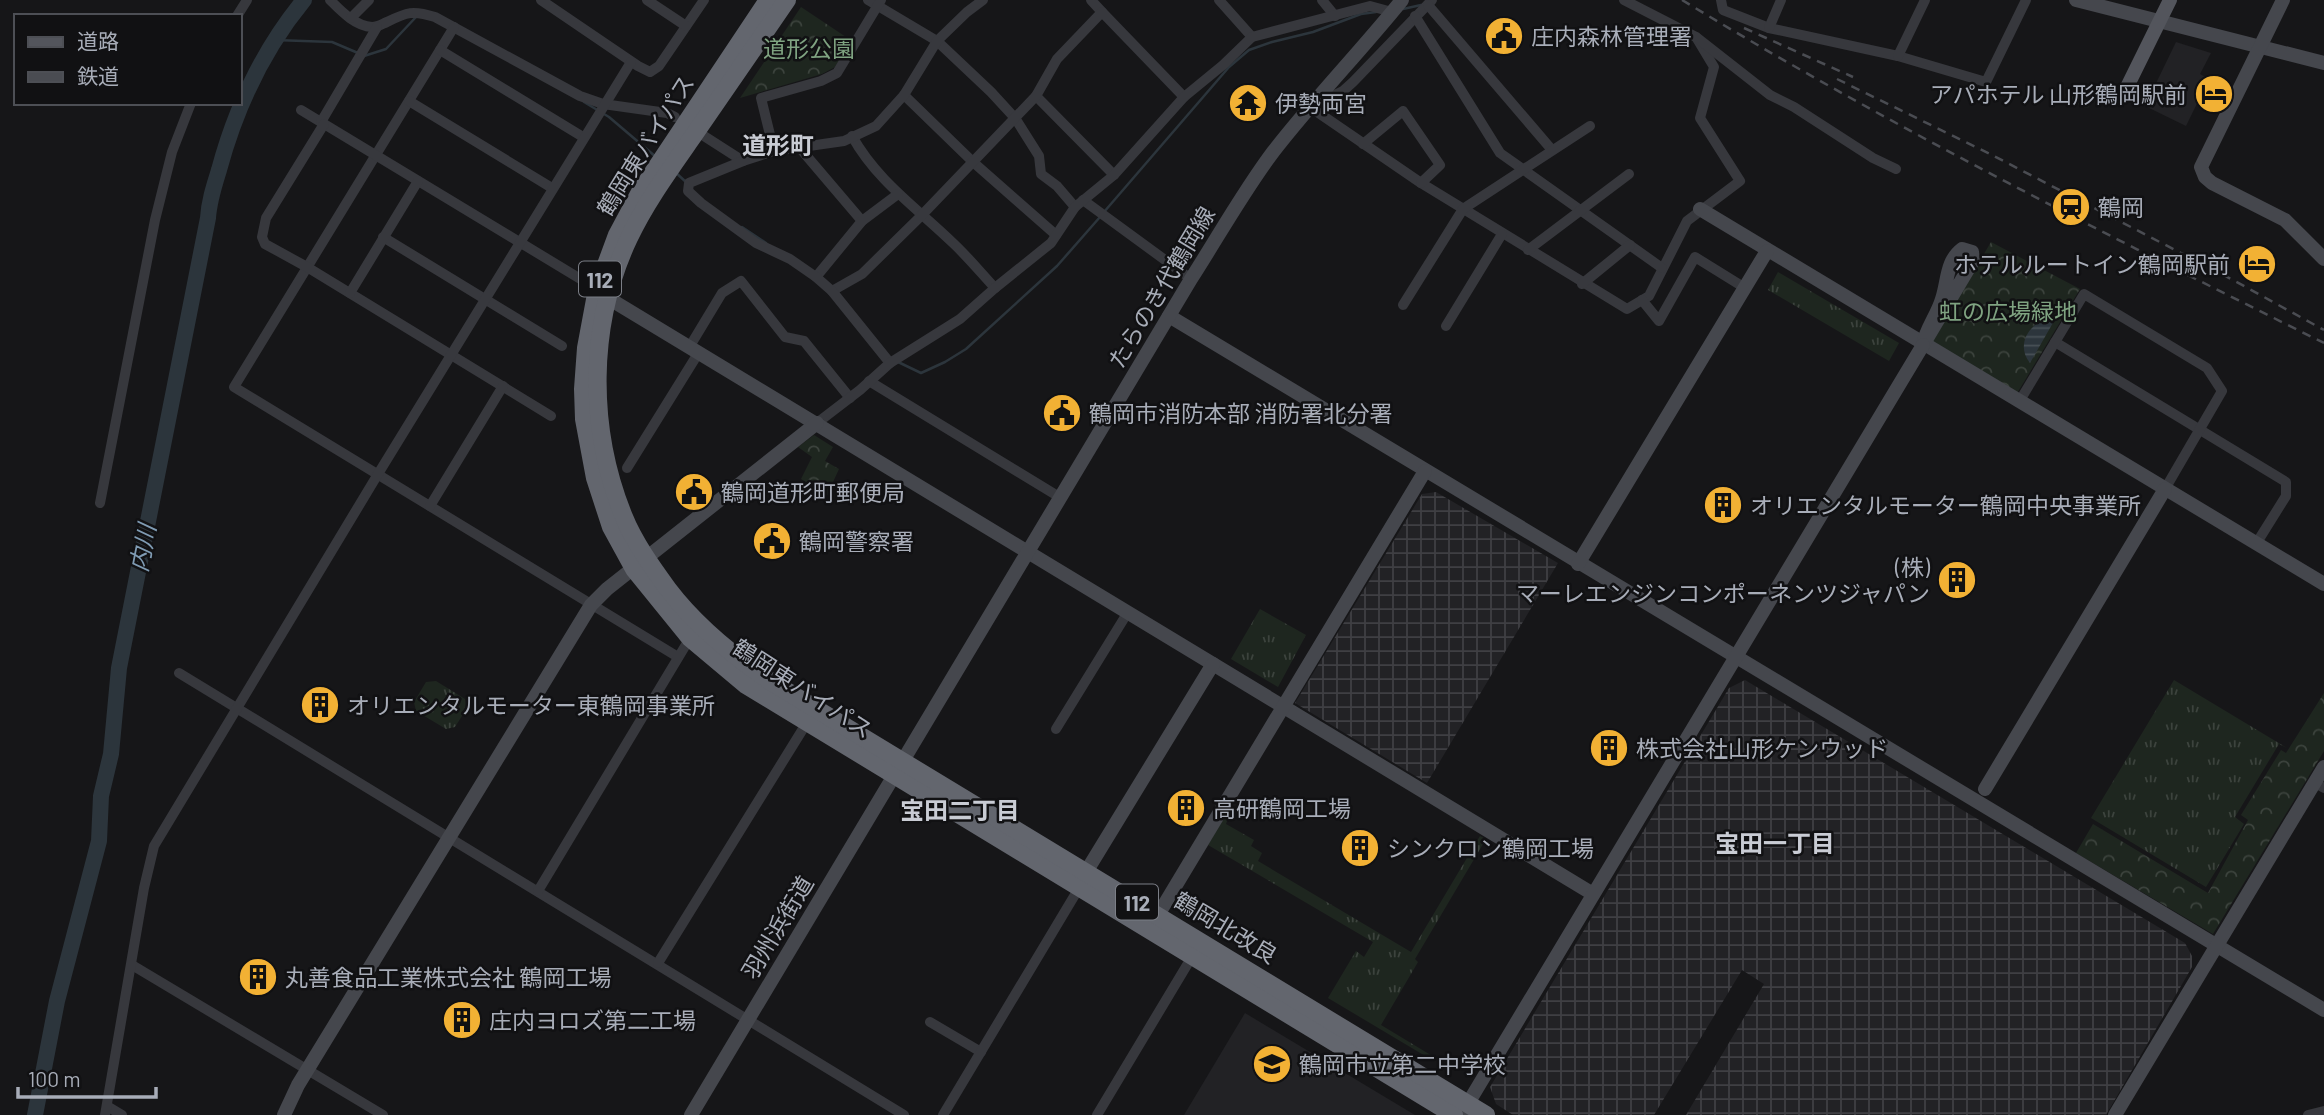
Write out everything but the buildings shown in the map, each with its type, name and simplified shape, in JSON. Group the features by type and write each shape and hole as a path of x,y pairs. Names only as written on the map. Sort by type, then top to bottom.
{"highway":[{"name":"鶴岡東バイパス","path":"768,0 640,192 617,234 602,293 598,363 601,423 609,470 641,564 690,638 746,685 806,724 898,769"},
{"name":"鶴岡東バイパス","path":"602,293 651,198 787,0"},
{"name":"鶴岡東バイパス","path":"641,564 729,651 898,769"},
{"name":"鶴岡北改良","path":"898,769 1082,880 1193,956 1461,1111 1486,1115"},
{"name":"鶴岡北改良","path":"1082,880 1158,915 1461,1111"}],"main road":[{"path":"2127,88 2170,0"}],"street":[{"path":"330,0 349,17 369,27 377,27 405,13 418,12 454,27 580,96 603,104 667,113 675,117"},
{"path":"349,17 369,0"},
{"path":"541,0 645,71 654,70 704,0"},
{"path":"647,0 686,26"},
{"path":"868,0 879,3 937,41 991,92 1015,118 1038,156 1041,174 1079,204 1191,279"},
{"path":"890,363 832,291 790,259 756,243 701,204 688,191 689,184 774,151 844,141 876,126 904,95 937,41 983,0"},
{"path":"1091,0 1184,97"},
{"path":"1322,0 1335,16"},
{"name":"たらのき代鶴岡線","path":"898,769 1191,279 1253,181 1310,107 1402,0"},
{"path":"1624,0 1696,37 1770,95 1794,107 1873,158 1896,169"},
{"path":"1721,0 1723,10 1769,28 1898,56 1986,82 2026,0"},
{"path":"1769,28 1781,0"},
{"path":"1898,56 1925,0"},
{"path":"2076,0 2324,63"},
{"path":"2283,0 2201,167 2212,183 2285,220 2324,260"},
{"path":"1226,2 1252,37"},
{"path":"774,151 761,98 821,81 837,73 879,3"},
{"path":"1552,150 1430,3 1343,91 1310,107 1421,183 1582,284 1627,309 1649,296 1687,221 1740,180 1700,118 1714,67 1696,37"},
{"path":"284,1115 308,1070 591,605 890,363 960,319 1051,243 1079,204 1114,175 1184,97 1252,37 1370,6 1392,12"},
{"path":"832,291 862,274 921,216 1037,96 1057,59 1102,12"},
{"path":"1415,16 1500,153 1662,268"},
{"path":"377,27 266,218 261,237 265,244 551,416"},
{"path":"454,27 234,387 678,657"},
{"path":"440,50 583,137"},
{"path":"122,1115 106,1110 144,888 154,846 519,242 631,62"},
{"path":"904,95 973,162 1056,235"},
{"path":"1037,96 1114,175"},
{"path":"409,101 552,188"},
{"path":"100,503 155,220 172,152 190,105"},
{"path":"301,110 1593,894"},
{"path":"1363,144 1403,111 1440,165 1421,183"},
{"path":"1402,305 1463,209 1590,126"},
{"path":"704,136 743,161"},
{"path":"852,136 864,159 921,216 953,243 995,288"},
{"path":"799,147 862,221"},
{"path":"1528,250 1629,174"},
{"path":"349,293 418,181"},
{"path":"816,277 862,221 898,194"},
{"path":"1700,209 2324,584"},
{"path":"1446,326 1502,234"},
{"path":"383,237 562,346"},
{"path":"1582,284 1630,245"},
{"path":"1461,1111 1737,658 1973,261 1969,250 1960,250 1948,268 1942,299 1925,332 1923,345"},
{"path":"1578,564 1768,251"},
{"path":"1642,300 1659,321 1695,257 1745,288"},
{"path":"628,468 722,293 741,281 785,337 804,341 850,398"},
{"path":"1986,789 2222,391 2207,368 2084,295 2019,402"},
{"path":"1169,316 2324,1010"},
{"path":"2055,342 2286,482 2286,496 2256,544"},
{"path":"869,382 1061,498"},
{"path":"430,506 503,386"},
{"path":"1158,915 1424,471"},
{"path":"1056,729 1128,612"},
{"path":"538,891 690,638"},
{"path":"943,1115 1213,664"},
{"path":"179,673 904,1115"},
{"path":"658,963 806,724"},
{"path":"2115,1115 2217,945 2319,786 2324,767"},
{"name":"羽州浜街道","path":"691,1115 898,769"},
{"path":"1097,1115 1193,956"},
{"path":"132,965 383,1115"},
{"path":"930,1022 981,1052"},
{"path":"2308,1115 2324,1111"}],"shaded area":[{"path":"2176,42 2211,53 2200,74 2209,79 2186,126 2145,106"},
{"path":"2043,320 2054,321 2030,363 2024,351 2025,338 2037,323"},
{"path":"1436,492 1558,563 1427,783 1295,703 1422,494"},
{"path":"1745,680 2185,943 2192,956 2192,967 2106,1115 1686,1115 1764,984 1742,970 1654,1115 1513,1115 1496,1104 1490,1087 1729,688"},
{"name":"鶴岡市立第二中学校","path":"1245,1013 1415,1115 1184,1115"}],"green space":[{"name":"道形公園","path":"801,7 852,41 835,67 822,74 740,98"},
{"path":"2071,92 2090,101 2089,107 2085,108 2066,98 2065,94"},
{"name":"虹の広場緑地","path":"1991,242 2080,289 2016,395 1931,344"},
{"path":"1778,272 1899,343 1889,361 1768,290"},
{"path":"814,435 833,447 825,461 839,469 827,495 801,479 812,457 798,447"},
{"path":"1260,609 1306,635 1278,687 1231,659"},
{"path":"2174,680 2287,748 2279,744 2235,817 2244,824 2206,887 2091,818"},
{"path":"436,681 465,699 467,708 455,727 446,729 416,711 414,702 426,682"},
{"path":"2324,693 2324,751 2213,934 2076,853 2093,824 2208,893 2248,820 2241,815 2281,750 2286,753"},
{"path":"1225,816 1228,818 1226,824 1254,840 1251,846 1262,853 1258,861 1411,952 1480,836 1486,839 1415,959 1418,962 1381,1025 1434,1057 1432,1060 1328,998 1356,951 1364,957 1373,942 1208,845"}],"waterway":[{"name":"内川","path":"242,102 275,39 304,0"},
{"path":"1403,9 1421,5"},
{"path":"1104,212 1229,67 1249,50 1313,32 1361,14 1376,12"},
{"path":"364,56 386,49 416,17"},
{"path":"275,40 332,42 358,53"},
{"path":"584,102 609,117 656,157"},
{"name":"内川","path":"35,1115 57,1001 99,841 101,796 111,754 119,668 209,206 241,105"},
{"path":"675,172 686,182"},
{"path":"896,361 921,373 966,349 1057,266 1100,217"},
{"path":"742,227 766,243"}],"railway":[{"path":"1682,0 1839,92 1919,135 2324,343"},
{"path":"1744,28 1853,77"},
{"path":"1837,79 1990,154 2324,330"}],"place":[{"name":"庄内森林管理署","path":"1504,36"},
{"name":"アパホテル 山形鶴岡駅前","path":"2214,94"},
{"name":"伊勢両宮","path":"1248,103"},
{"name":"鶴岡","path":"2071,207"},
{"name":"ホテルルートイン鶴岡駅前","path":"2257,264"},
{"name":"鶴岡市消防本部 消防署北分署","path":"1062,413"},
{"name":"鶴岡道形町郵便局","path":"694,492"},
{"name":"オリエンタルモーター鶴岡中央事業所","path":"1723,505"},
{"name":"鶴岡警察署","path":"772,541"},
{"name":"(株) マーレエンジンコンポーネンツジャパン","path":"1957,580"},
{"name":"オリエンタルモーター東鶴岡事業所","path":"320,705"},
{"name":"株式会社山形ケンウッド","path":"1609,748"},
{"name":"高研鶴岡工場","path":"1186,808"},
{"name":"シンクロン鶴岡工場","path":"1360,848"},
{"name":"丸善食品工業株式会社 鶴岡工場","path":"258,977"},
{"name":"庄内ヨロズ第二工場","path":"462,1020"},
{"name":"鶴岡市立第二中学校","path":"1272,1064"}],"district":[{"name":"道形町","path":"778,144"},
{"name":"宝田二丁目","path":"960,809"},
{"name":"宝田一丁目","path":"1775,842"}]}
